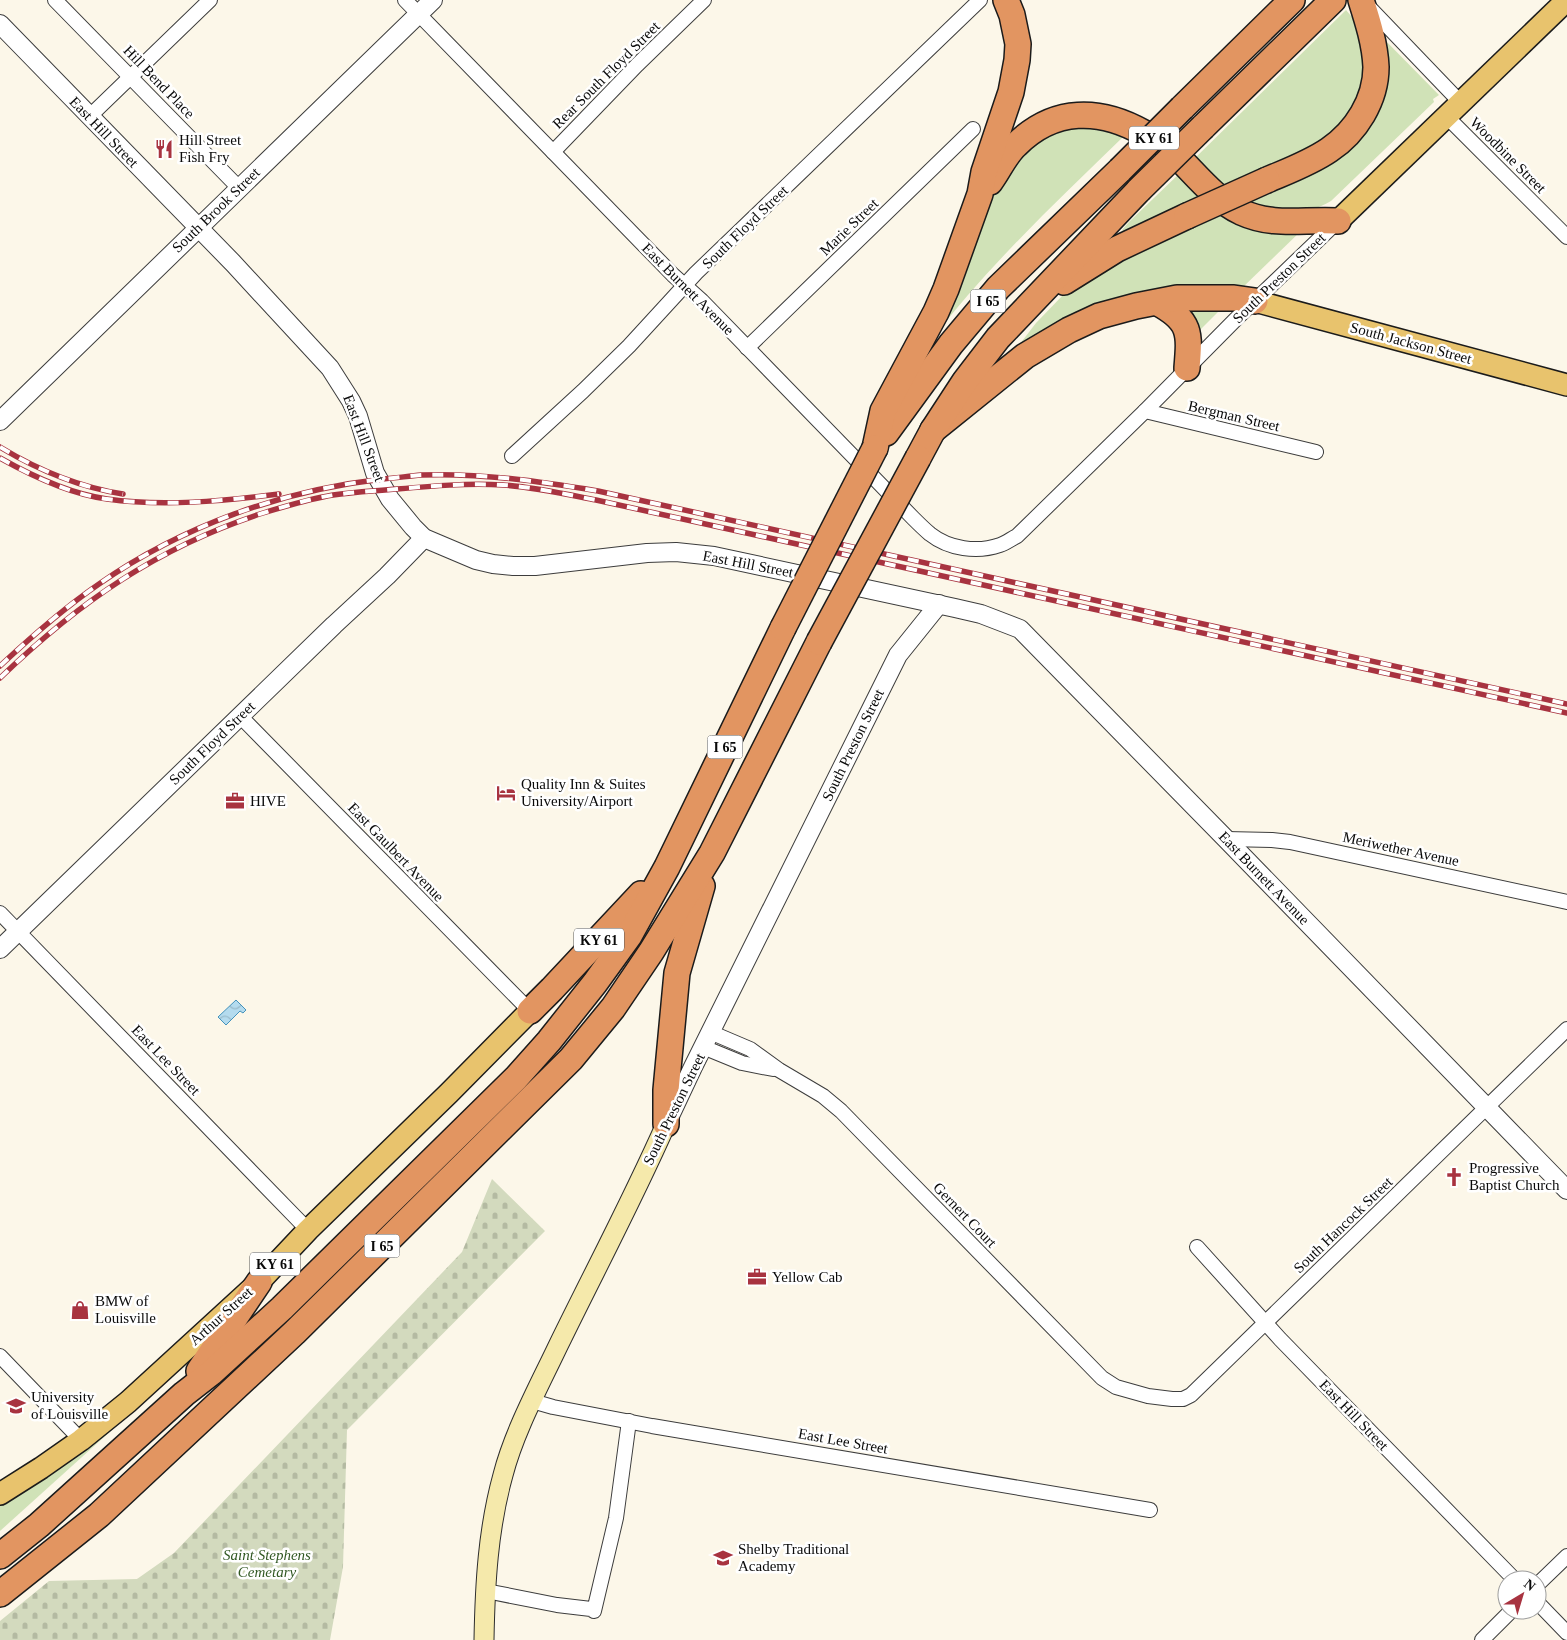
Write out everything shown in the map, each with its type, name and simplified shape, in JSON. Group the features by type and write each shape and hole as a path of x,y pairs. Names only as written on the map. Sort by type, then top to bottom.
{"highway":[{"path":"980,194 984,172 1011,92 1017,60 1018,44 1016,29 1006,0"},
{"name":"I 65","path":"0,1556 39,1525 282,1308 516,1078 549,1041 629,936 667,867 875,448 951,344 998,288 1292,0"},
{"path":"1023,311 1116,249 1314,159 1339,143 1354,128 1365,109 1373,86 1376,68 1370,30 1362,0"},
{"name":"I 65","path":"0,1594 99,1515 295,1332 571,1059 613,1008 651,952 712,853 819,642 933,430 965,381 998,338 1139,190 1325,8"},
{"name":"KY 61","path":"875,448 883,410 936,312 980,194 1016,145 1028,135 1054,120 1075,115 1101,116 1127,123 1163,143 1215,195 1239,211 1257,218 1271,222 1338,221"},
{"path":"933,430 1025,356 1069,330 1099,316 1177,298 1234,298 1255,301"},
{"path":"1158,302 1173,311 1182,320 1187,331 1189,347 1187,368"},
{"path":"666,1124 666,1090 677,973 712,853"},
{"name":"KY 61","path":"530,1011 667,867"},
{"path":"184,1394 259,1282"}],"main road":[{"name":"South Preston Street","path":"1338,221 1567,0"},
{"name":"South Jackson Street","path":"1255,301 1567,385"},
{"name":"Arthur Street","path":"0,1494 81,1440 128,1402 259,1282 308,1230 530,1011"},
{"name":"South Preston Street","path":"484,1640 488,1550 492,1521 503,1473 522,1422 666,1124"}],"street":[{"name":"Hill Bend Place","path":"55,0 239,188"},
{"path":"90,116 210,0"},
{"name":"East Burnett Avenue","path":"405,0 673,275 930,534 954,546 975,550 988,547"},
{"name":"South Brook Street","path":"0,421 433,0"},
{"name":"Rear South Floyd Street","path":"553,152 637,65 704,0"},
{"name":"South Floyd Street","path":"512,456 596,378 685,286 980,0"},
{"name":"Woodbine Street","path":"1362,0 1454,110 1567,237"},
{"name":"East Hill Street","path":"0,24 264,295 330,368 352,400 375,473 390,499 412,527 424,538 476,560 513,566 535,566 647,553 676,552 714,556 939,604"},
{"name":"Marie Street","path":"747,348 973,129"},
{"name":"South Preston Street","path":"988,547 1002,544 1017,536 1338,221"},
{"name":"Bergman Street","path":"1145,411 1316,452"},
{"name":"South Floyd Street","path":"0,949 334,624 387,576 424,538"},
{"name":"East Burnett Avenue","path":"939,604 981,614 1020,629 1567,1190"},
{"name":"South Preston Street","path":"666,1124 898,655 939,604"},
{"name":"East Gaulbert Avenue","path":"240,716 530,1011"},
{"name":"Meriwether Avenue","path":"1226,839 1290,842 1567,902"},
{"name":"East Lee Street","path":"0,913 308,1230"},
{"name":"South Hancock Street","path":"1122,1389 1148,1396 1172,1399 1183,1399 1191,1395 1567,1029"},
{"name":"Gernert Court","path":"707,1040 750,1049 779,1070 823,1096 841,1111 1102,1378 1122,1389"},
{"name":"East Hill Street","path":"1197,1247 1280,1339 1505,1570"},
{"path":"0,1356 81,1440"},
{"name":"East Lee Street","path":"532,1401 629,1422 1150,1510"},
{"path":"486,1591 594,1611 616,1518 629,1422"},
{"path":"1547,1575 1567,1556"},
{"path":"1547,1612 1567,1633"},
{"path":"1482,1640 1502,1620"}],"green space":[{"path":"1346,10 1363,30 1365,91 1337,135 1224,190 1194,159"},
{"path":"1380,35 1439,95 1433,99 1434,102 1331,201 1308,210 1286,211 1241,201 1345,146"},
{"path":"1076,122 1124,136 1000,259 932,339 996,181 1019,150"},
{"path":"1181,172 1206,198 1124,232 1122,230 1129,222"},
{"path":"1225,210 1302,230 1241,289 1016,349 1036,323 1064,294 1100,267"},
{"path":"1183,305 1225,305 1196,334"},
{"name":"Saint Stephens Cemetary","path":"492,1179 545,1231 347,1430 343,1567 330,1640 0,1640 0,1621 49,1581 137,1579 174,1553 462,1252"},
{"path":"185,1364 0,1531 0,1501"}],"water":[{"path":"236,1000 246,1010 243,1013 240,1011 226,1025 218,1017"}],"railway":[{"path":"0,447 29,463 59,476 91,487 123,494"},
{"path":"0,458 65,489 107,499 171,503 214,501 279,494"},
{"path":"0,666 48,623 99,584 131,563 199,528 271,502 345,484 421,475 466,475 510,478 598,491 1567,704"},
{"path":"0,678 30,650 90,601 154,560 189,542 225,527 263,513 333,495 436,486 490,484 526,487 596,500 1567,713"}],"place":[{"name":"Hill Street Fish Fry","path":"164,149"},
{"name":"Quality Inn & Suites University/Airport","path":"506,793"},
{"name":"HIVE","path":"235,801"},
{"name":"Progressive Baptist Church","path":"1454,1177"},
{"name":"Yellow Cab","path":"757,1277"},
{"name":"BMW of Louisville","path":"80,1310"},
{"name":"University of Louisville","path":"16,1406"},
{"name":"Shelby Traditional Academy","path":"723,1558"}]}
